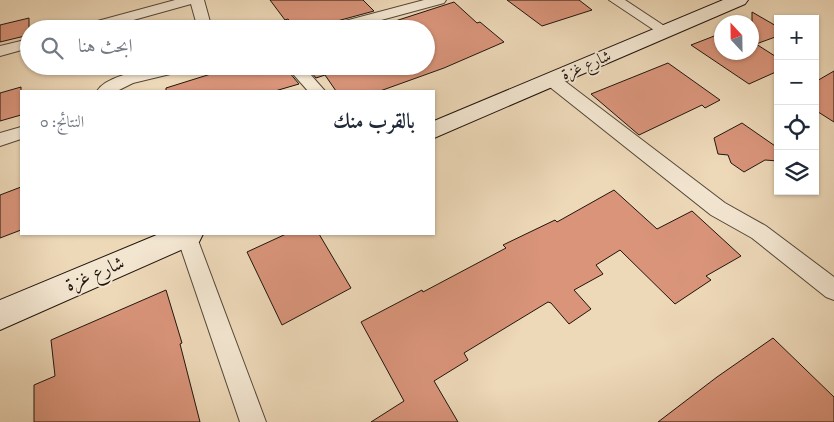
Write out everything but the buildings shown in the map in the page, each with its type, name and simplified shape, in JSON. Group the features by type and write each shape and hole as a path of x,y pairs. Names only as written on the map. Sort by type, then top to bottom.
{"main road":[{"name":"شارع غزة","path":"435,130 739,0"},
{"name":"شارع غزة","path":"0,315 186,235"}],"street":[{"path":"117,20 190,0"},
{"path":"197,0 203,20"},
{"path":"365,20 439,0"},
{"path":"616,0 665,32"},
{"path":"0,51 20,46"},
{"path":"108,90 128,80 149,75"},
{"path":"302,75 316,90"},
{"path":"552,80 718,209 759,232 834,290"},
{"path":"0,140 20,133"},
{"path":"188,235 253,422"}]}
